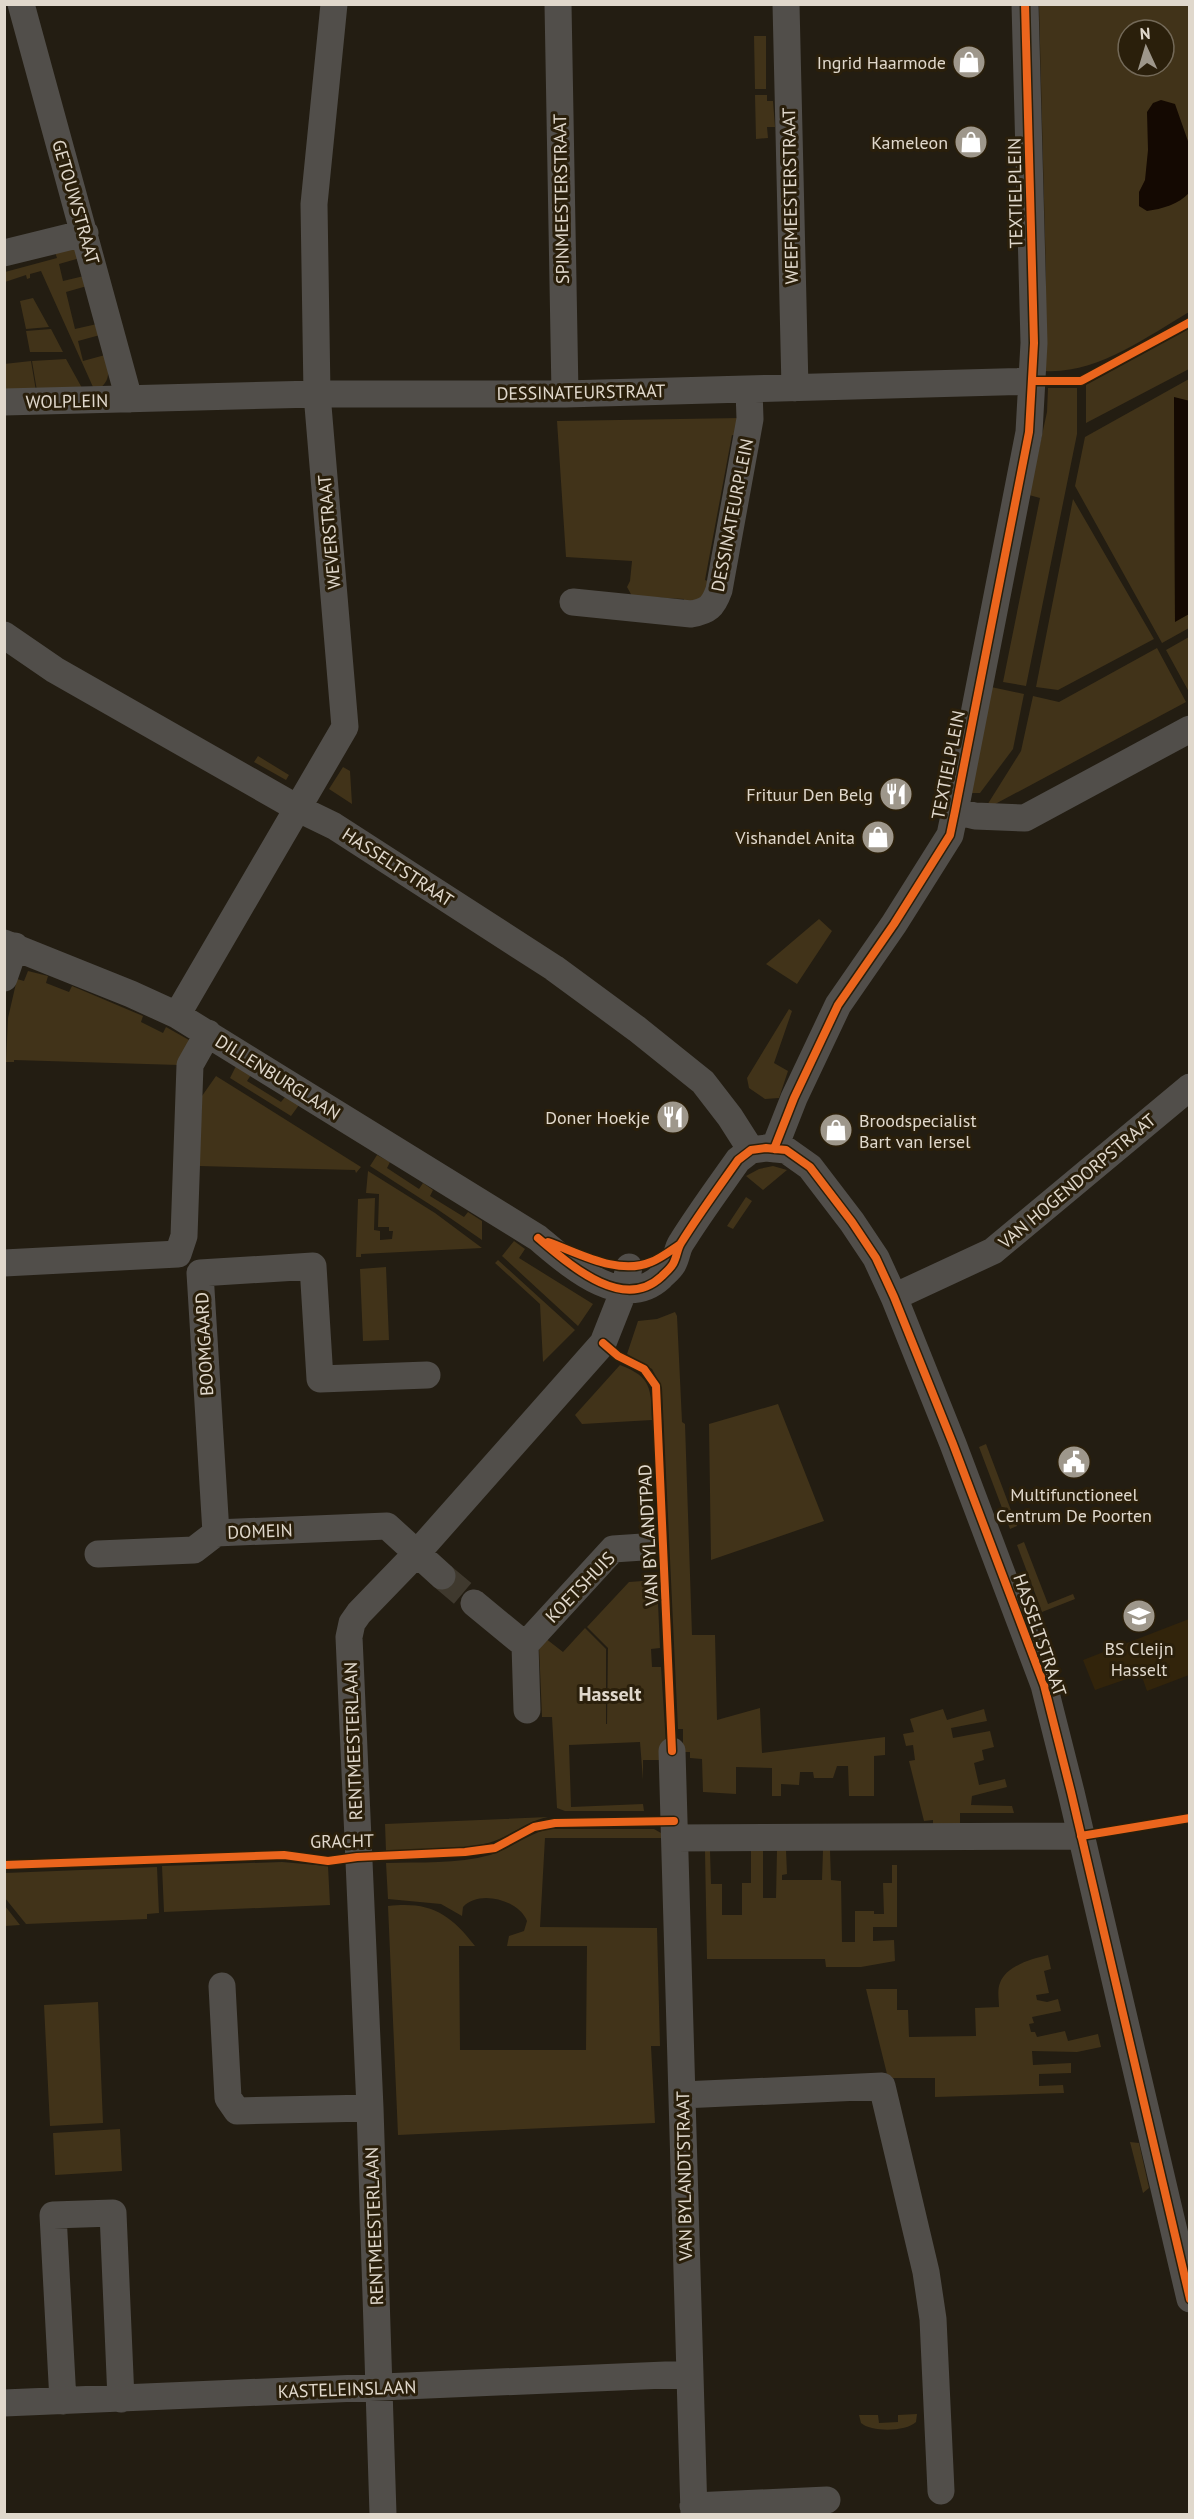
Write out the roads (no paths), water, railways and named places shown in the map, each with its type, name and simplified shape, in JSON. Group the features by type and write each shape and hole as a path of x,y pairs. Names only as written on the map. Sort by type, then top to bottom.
{"street":[{"name":"GETOUWSTRAAT","path":"21,4 129,399"},
{"name":"WEVERSTRAAT","path":"177,1015 345,727 317,394 314,204 334,4"},
{"name":"SPINMEESTERSTRAAT","path":"558,4 564,393"},
{"name":"WEEFMEESTERSTRAAT","path":"786,4 795,388"},
{"name":"TEXTIELPLEIN","path":"764,1149 794,1098 837,1005 894,924 950,835 1029,432 1034,343 1025,4"},
{"path":"4,253 85,233"},
{"name":"DESSINATEURSTRAAT","path":"129,399 317,394 749,390 1032,381"},
{"name":"DESSINATEURPLEIN","path":"573,602 691,614 706,611 714,604 719,590 750,419 749,390"},
{"name":"WOLPLEIN","path":"4,402 129,399"},
{"name":"HASSELTSTRAAT","path":"4,635 55,670 299,809 334,826 554,968 637,1029 703,1082 730,1117 764,1149 786,1150 810,1167 852,1221 876,1258 894,1296 953,1444 1044,1685 1190,2299"},
{"name":"TEXTIELPLEIN","path":"955,811 975,816 1025,818 1190,729"},
{"path":"4,978 10,944"},
{"name":"DILLENBURGLAAN","path":"10,944 177,1015 538,1238 571,1266 612,1288 627,1279"},
{"path":"4,1263 178,1254 184,1236 190,1065 208,1033"},
{"name":"VAN HOGENDORPSTRAAT","path":"894,1296 993,1251 1190,1088"},
{"path":"627,1279 641,1289 654,1283 673,1264 679,1245 738,1160 764,1149"},
{"name":"BOOMGAARD","path":"216,1533 200,1273 313,1266 320,1379 428,1375"},
{"name":"RENTMEESTERLAAN","path":"383,2514 370,2108 349,1637 352,1623 359,1613 417,1553 603,1343 627,1279"},
{"name":"DOMEIN","path":"98,1554 194,1550 216,1533 387,1526 417,1553"},
{"name":"KOETSHUIS","path":"525,1645 613,1549 643,1547"},
{"path":"417,1553 442,1576"},
{"path":"474,1603 525,1645 527,1710"},
{"name":"VAN BYLANDTSTRAAT","path":"672,1751 694,2510"},
{"path":"675,1838 1081,1836"},
{"path":"222,1986 228,2098 237,2110 370,2108"},
{"path":"682,2095 882,2086 926,2272 933,2319 941,2491"},
{"path":"63,2401 53,2216 82,2213 112,2212 121,2399"},
{"name":"KASTELEINSLAAN","path":"4,2403 689,2374"},
{"path":"694,2510 827,2500"}],"tunnel":[{"path":"442,1576 474,1603"}],"place":[{"name":"Ingrid Haarmode","path":"969,62"},
{"name":"Kameleon","path":"971,142"},
{"name":"Frituur Den Belg","path":"896,794"},
{"name":"Vishandel Anita","path":"878,837"},
{"name":"Doner Hoekje","path":"673,1117"},
{"name":"Broodspecialist Bart van Iersel","path":"836,1130"},
{"name":"Multifunctioneel Centrum De Poorten","path":"1074,1462"},
{"name":"BS Cleijn Hasselt","path":"1139,1616"}],"district":[{"name":"Hasselt","path":"610,1694"}]}
